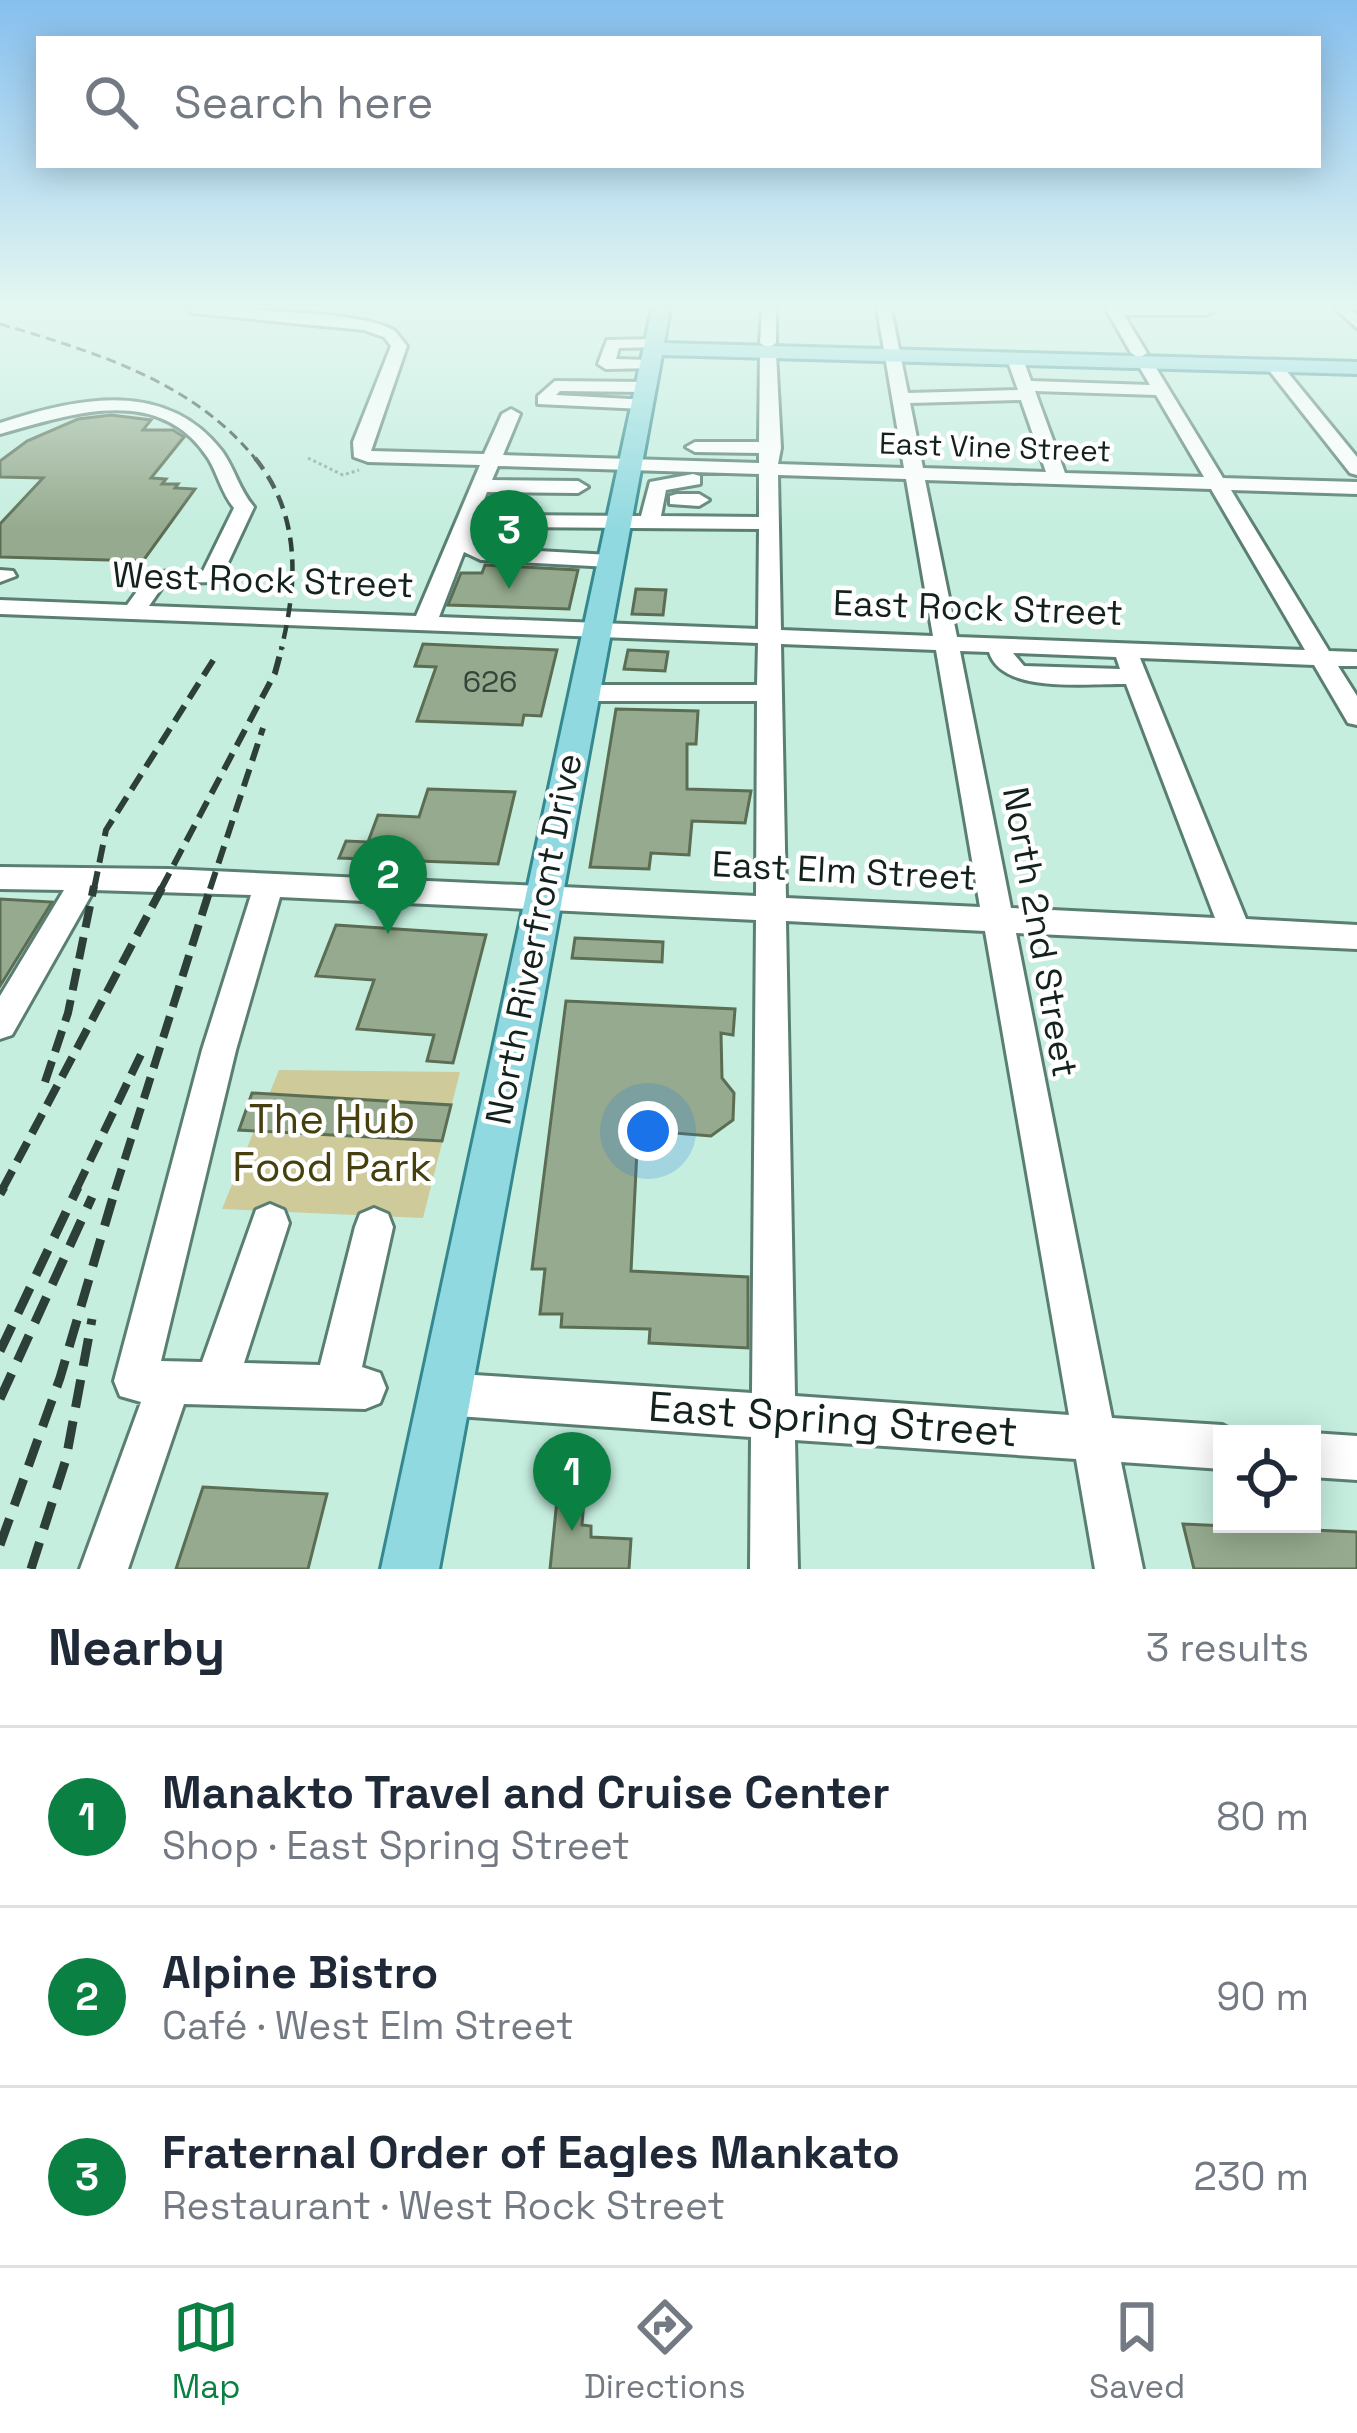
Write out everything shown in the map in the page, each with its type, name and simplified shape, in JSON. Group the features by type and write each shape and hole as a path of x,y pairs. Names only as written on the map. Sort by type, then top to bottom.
{"main road":[{"name":"North Riverfront Drive","path":"410,1569 596,630 667,499 654,382"}],"street":[{"path":"388,382 363,460 581,464 667,499 770,523"},
{"path":"762,382 772,459 768,636 774,907 774,1569"},
{"name":"North 2nd Street","path":"897,382 950,643 995,917 1120,1569"},
{"path":"1024,382 1058,479"},
{"path":"1157,382 1357,717"},
{"path":"1287,382 1357,469"},
{"path":"900,398 1162,390"},
{"path":"998,408 1029,396"},
{"path":"0,429 70,404 132,405 156,408 183,423 217,455 231,497 244,508 211,577 160,577 134,610"},
{"path":"425,623 512,414"},
{"path":"667,499 572,522 493,521 476,534 471,551 481,554 667,499 700,424"},
{"name":"East Vine Street","path":"667,499 772,459 917,474 1357,488"},
{"path":"572,522 581,464"},
{"path":"480,486 578,487"},
{"name":"West Rock Street","path":"0,607 596,630"},
{"name":"East Rock Street","path":"596,630 999,645 1005,664 1018,673 1120,663 1357,659"},
{"path":"1120,663 1235,930"},
{"path":"583,693 769,693"},
{"name":"East Elm Street","path":"0,878 269,885 1357,937"},
{"path":"0,1024 84,882"},
{"path":"269,885 219,1050 135,1381 350,1387 374,1227"},
{"path":"216,1383 270,1223"},
{"path":"104,1569 170,1382"},
{"name":"East Spring Street","path":"443,1394 1213,1446"},
{"path":"1321,1455 1357,1458"}],"path":[{"path":"308,458 343,475 363,460"}],"green space":[{"name":"The Hub Food Park","path":"279,1070 460,1072 423,1218 222,1209"}],"building":[{"path":"111,415 151,420 143,430 173,430 184,437 151,478 178,484 175,488 195,489 143,561 0,557 0,524 43,478 0,477 0,461 27,441 78,419"},
{"path":"485,565 578,570 569,609 448,605 461,573 482,573"},
{"path":"636,589 666,590 663,615 632,614"},
{"path":"423,644 557,650 541,716 524,715 522,725 417,721 436,667 415,666"},
{"path":"628,650 668,652 665,671 624,669"},
{"path":"616,709 698,711 696,744 687,744 687,789 751,791 745,823 692,821 689,855 651,853 649,869 590,867"},
{"path":"428,789 515,792 498,864 339,858 346,841 368,842 378,815 419,817"},
{"path":"0,899 52,902 0,986"},
{"path":"336,925 486,935 453,1063 427,1061 434,1035 357,1029 374,980 316,976"},
{"path":"575,938 663,942 662,962 572,958"},
{"path":"566,1001 735,1009 733,1035 721,1033 722,1078 734,1093 733,1120 711,1136 638,1130 631,1271 748,1277 748,1348 649,1343 650,1329 561,1327 562,1314 540,1314 545,1269 532,1269"},
{"path":"252,1093 451,1105 442,1141 239,1130"},
{"path":"203,1487 327,1494 308,1569 176,1569"},
{"path":"557,1500 584,1501 582,1525 591,1526 591,1537 631,1539 629,1569 550,1569"},
{"path":"1183,1524 1213,1525 1213,1533 1357,1532 1357,1569 1194,1569"}],"tunnel":[{"path":"662,491 679,490"}],"railway":[{"path":"158,382 232,433 257,461"},
{"path":"255,458 281,502 292,550 291,599 281,650"},
{"path":"161,889 275,673 282,647"},
{"path":"94,889 106,830 214,659"},
{"path":"210,889 263,728"},
{"path":"45,1082 68,1013 94,886"},
{"path":"2,1190 163,886"},
{"path":"115,1190 211,886"},
{"path":"76,1190 145,1046"},
{"path":"0,1194 4,1187"},
{"path":"0,1351 78,1187"},
{"path":"0,1545 60,1378 116,1187"},
{"path":"0,1399 92,1197"},
{"path":"31,1569 66,1459 92,1319"}],"place":[{"name":"Fraternal Order of Eagles Mankato","path":"509,589"},
{"name":"Alpine Bistro","path":"388,934"},
{"name":"Manakto Travel and Cruise Center","path":"572,1531"}]}
